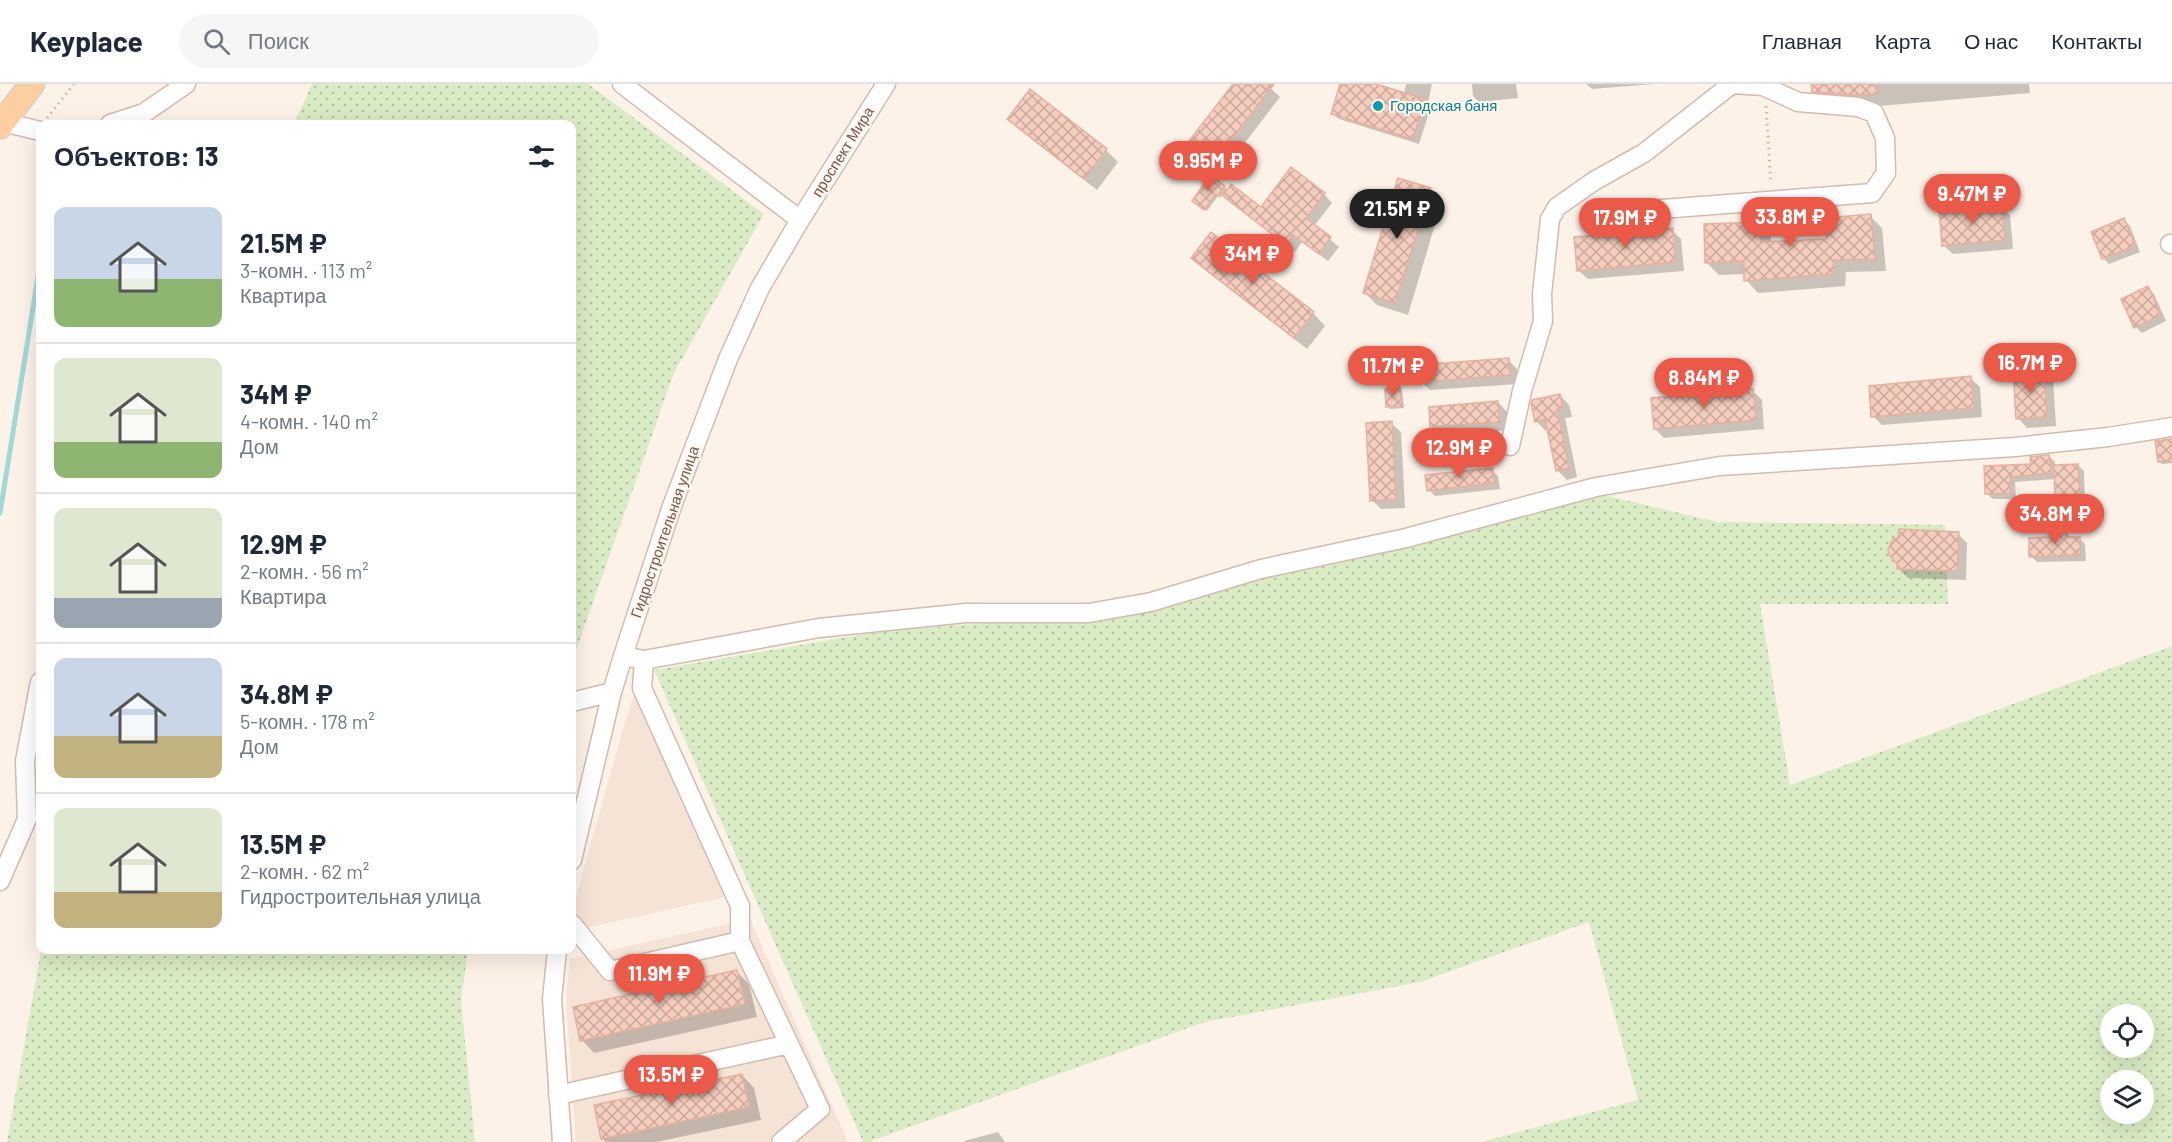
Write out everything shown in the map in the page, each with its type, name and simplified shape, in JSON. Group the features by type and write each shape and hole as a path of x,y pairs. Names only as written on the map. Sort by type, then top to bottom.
{"main road":[{"path":"2,124 32,84"}],"street":[{"path":"124,120 144,112 186,84"},
{"path":"622,84 800,220"},
{"name":"проспект Мира","path":"800,220 886,84"},
{"path":"1510,446 1522,391 1543,321 1542,294 1550,219 1557,207 1594,181 1644,153 1732,84 1763,85 1798,102 1858,107 1874,113 1885,138 1886,173 1872,192 1622,212"},
{"path":"2,124 36,130"},
{"name":"Гидростроительная улица","path":"576,843 612,692 672,506 728,359 760,288 800,220"},
{"path":"623,656 644,660 819,628 966,613 1089,613 1151,602 1261,569 1406,538 1596,487 1720,466 2015,447 2108,437 2172,427"},
{"path":"644,660 642,688 740,906 740,941 820,1109 781,1142"},
{"path":"576,701 612,692"},
{"path":"0,880 27,819 25,761 36,703"},
{"path":"576,929 610,971 740,941"},
{"path":"557,954 552,999 562,1142"},
{"path":"558,1095 789,1044"}],"path":[{"path":"45,120 74,84"},
{"path":"1767,113 1772,200"}],"shaded area":[{"path":"641,672 738,894 576,930 576,897"},
{"path":"750,919 848,1142 576,1142 566,999 570,959"}],"green space":[{"path":"312,84 588,84 764,214 674,373 576,650 576,120 296,120"},
{"path":"1595,493 1717,522 1945,525 1948,604 1760,604 1790,785 2172,646 2172,1142 1481,1142 1638,1100 1589,922 1420,982 1205,1022 863,1142 654,670 882,631 1131,612"},
{"path":"40,954 467,954 461,1001 475,1142 7,1142"}],"building":[{"path":"1233,84 1274,84 1208,170 1182,150"},
{"name":"Городская баня","path":"1340,84 1376,84 1425,99 1413,139 1331,114"},
{"path":"1811,84 1876,84 1876,94 1812,92"},
{"path":"1030,89 1107,149 1084,179 1007,119"},
{"path":"1291,167 1325,193 1306,218 1331,237 1319,254 1293,235 1286,245 1223,196 1231,184 1261,207"},
{"path":"1210,175 1225,186 1204,210 1192,201"},
{"path":"1398,178 1431,188 1395,303 1363,293"},
{"path":"2002,205 2005,240 1942,246 1939,210"},
{"path":"1871,214 1875,259 1834,260 1833,274 1744,281 1744,261 1705,263 1704,224 1759,222 1761,242 1826,239 1826,218"},
{"path":"2124,218 2135,246 2102,259 2091,232"},
{"path":"1673,228 1675,262 1577,271 1574,237"},
{"path":"1211,232 1314,312 1294,338 1191,258"},
{"path":"2148,286 2161,315 2134,328 2121,299"},
{"path":"1509,358 1510,375 1420,382 1418,365"},
{"path":"2044,368 2047,417 2016,419 2013,370"},
{"path":"1971,376 1974,408 1871,417 1869,386"},
{"path":"1400,387 1402,406 1386,407 1385,389"},
{"path":"1753,389 1756,420 1654,429 1651,398"},
{"path":"1560,394 1563,408 1557,409 1569,468 1556,471 1545,419 1535,422 1531,404 1532,400"},
{"path":"1498,401 1500,422 1430,427 1429,407"},
{"path":"1392,421 1396,499 1370,501 1366,423"},
{"path":"2172,439 2172,461 2158,462 2155,441"},
{"path":"2049,455 2051,473 2010,477 2010,493 1985,494 1984,466 2031,464 2030,457"},
{"path":"2078,464 2080,498 2055,500 2054,465"},
{"path":"1493,468 1494,483 1427,491 1425,475"},
{"path":"2066,528 2066,537 2080,537 2080,555 2029,557 2029,538 2050,537 2049,529"},
{"path":"1899,529 1959,532 1957,571 1897,569 1897,564 1889,555 1888,549 1893,539 1898,537"},
{"path":"737,970 745,1004 580,1041 573,1007"},
{"path":"742,1074 749,1107 601,1139 594,1105"}],"waterway":[{"path":"0,513 36,289"}],"place":[{"name":"Городская баня","path":"1378,106"}]}
